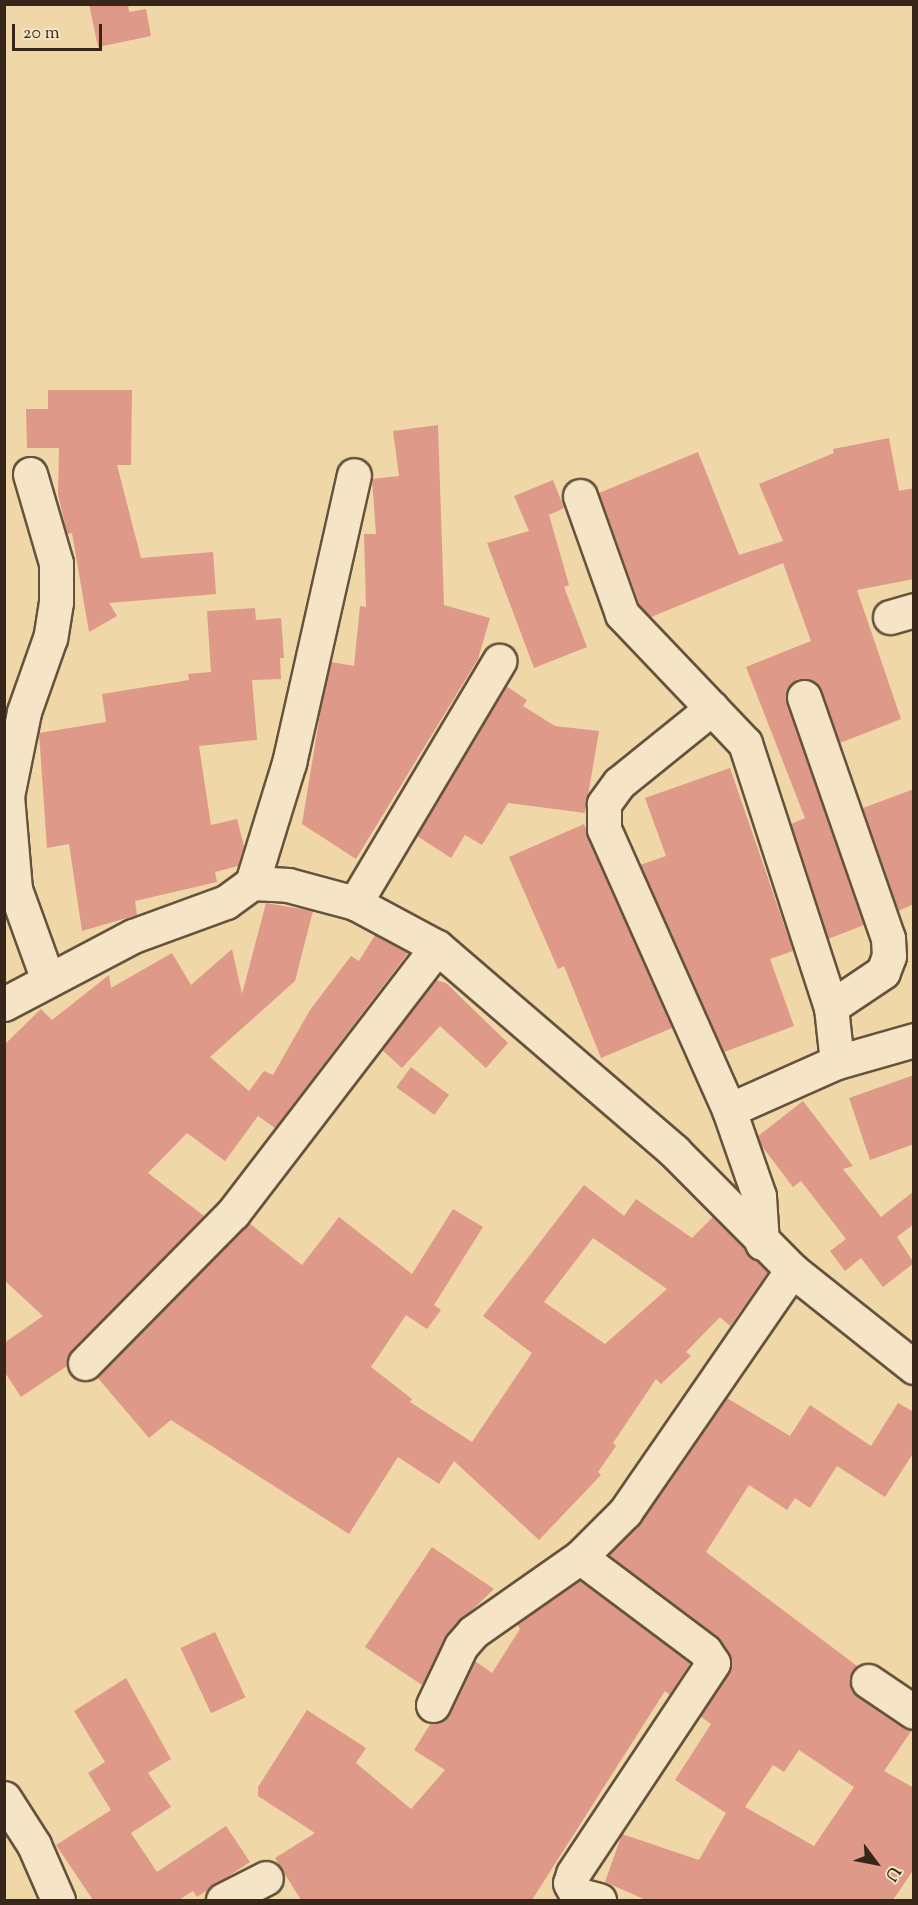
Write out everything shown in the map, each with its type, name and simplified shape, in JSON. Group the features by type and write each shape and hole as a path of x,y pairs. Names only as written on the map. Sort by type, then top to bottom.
{"street":[{"path":"30,474 56,563 56,602 50,638 14,715 7,796 15,889 48,980"},
{"path":"4,1004 133,936 226,902 252,883 289,763 354,475"},
{"path":"580,496 622,614 745,743 831,1007 837,1062"},
{"path":"355,903 499,661"},
{"path":"804,697 888,938 889,956 883,972 831,1007"},
{"path":"712,708 619,783 604,804 604,829 729,1110 759,1196 762,1243"},
{"path":"252,883 288,885 355,903 437,947 674,1151 762,1243 792,1270 908,1353"},
{"path":"86,1363 232,1213 437,947"},
{"path":"729,1110 837,1062 914,1040"},
{"path":"433,1706 460,1646 473,1632 580,1557 625,1512 792,1270"},
{"path":"580,1557 705,1651 712,1663 573,1874 570,1883 576,1894 599,1900"},
{"path":"868,1681 914,1712"},
{"path":"4,1798 34,1845 58,1900"},
{"path":"223,1900 266,1878"}],"building":[{"path":"89,4 128,4 129,12 146,9 151,36 98,47"},
{"path":"48,390 132,390 131,465 117,465 141,558 213,552 216,594 109,603 117,616 89,632 72,533 67,534 58,494 59,448 27,448 26,409 48,409"},
{"path":"438,425 444,605 490,618 478,659 356,859 302,824 322,702 331,662 354,666 360,606 366,607 364,534 376,534 372,479 399,476 393,431"},
{"path":"889,438 899,491 914,488 914,579 857,590 901,719 840,743 817,683 798,679 786,694 864,925 828,939 791,824 805,818 746,667 811,641 783,563 651,617 640,606 599,493 698,452 739,555 783,541 759,484 834,453 833,449"},
{"path":"553,480 564,508 549,515 569,585 564,587 587,647 534,668 487,543 529,531 514,496"},
{"path":"255,608 256,620 281,618 284,658 280,658 281,679 252,680 257,740 199,746 211,825 237,819 244,846 238,866 215,872 217,882 135,901 137,915 82,931 69,844 47,848 39,733 106,722 102,694 189,680 188,674 211,672 207,611"},
{"path":"506,686 527,700 523,706 555,726 599,731 585,813 508,803 482,845 465,835 451,858 417,836"},
{"path":"730,768 793,951 770,959 794,1026 724,1052 640,865 666,856 645,798"},
{"path":"914,789 914,904 898,911 863,808"},
{"path":"584,824 672,1028 601,1058 564,966 558,969 509,857"},
{"path":"266,903 313,911 295,981 210,1057 249,1091 264,1071 273,1075 310,1010 351,956 359,961 375,935 408,953 275,1128 258,1116 225,1161 187,1133 148,1173 204,1216 72,1350 67,1366 21,1397 4,1371 4,1343 43,1316 4,1280 4,1045 41,1009 52,1020 109,975 111,988 172,953 191,985 232,949 242,994"},
{"path":"436,980 446,983 508,1043 486,1068 440,1026 402,1068 382,1050"},
{"path":"411,1067 449,1095 434,1115 396,1087"},
{"path":"914,1075 914,1144 870,1160 849,1098"},
{"path":"803,1101 853,1166 843,1169 881,1217 914,1191 914,1224 897,1237 914,1263 883,1287 861,1258 845,1271 830,1251 846,1239 801,1181 793,1187 761,1145 758,1136"},
{"path":"584,1185 624,1216 636,1199 692,1238 713,1217 768,1272 730,1326 720,1317 686,1352 691,1356 661,1384 656,1379 613,1443 616,1446 598,1472 601,1475 539,1540 454,1461 439,1484 398,1457 349,1534 171,1420 149,1438 97,1377 249,1223 302,1265 339,1217 412,1274 453,1209 483,1227 434,1305 441,1310 427,1329 406,1315 371,1367 412,1399 410,1402 472,1442 532,1353 483,1316","holes":["593,1238 667,1289 605,1344 544,1302"]},
{"path":"727,1398 790,1436 810,1405 871,1446 898,1403 914,1412 914,1452 885,1497 837,1466 810,1508 795,1498 787,1510 749,1485 706,1552 857,1666 849,1679 851,1690 912,1730 884,1771 914,1788 914,1869 893,1900 646,1900 605,1882 622,1834 699,1860 726,1813 675,1780 711,1724 700,1716 729,1673 729,1653 716,1636 609,1555 640,1523","holes":["799,1750 854,1787 814,1846 745,1807 773,1765 784,1772"]},
{"path":"432,1547 494,1589 447,1634 422,1685 365,1647"},
{"path":"580,1580 690,1663 670,1695 665,1691 532,1900 301,1900 275,1858 315,1833 258,1796 258,1787 307,1710 366,1748 356,1763 411,1809 445,1770 414,1750 431,1723 450,1714 475,1661 492,1673 520,1629 517,1624"},
{"path":"215,1632 245,1697 211,1713 181,1648"},
{"path":"126,1678 171,1759 148,1773 171,1807 131,1833 157,1872 226,1826 250,1862 197,1897 193,1891 179,1900 93,1900 56,1845 111,1810 88,1773 105,1762 74,1711"}]}
